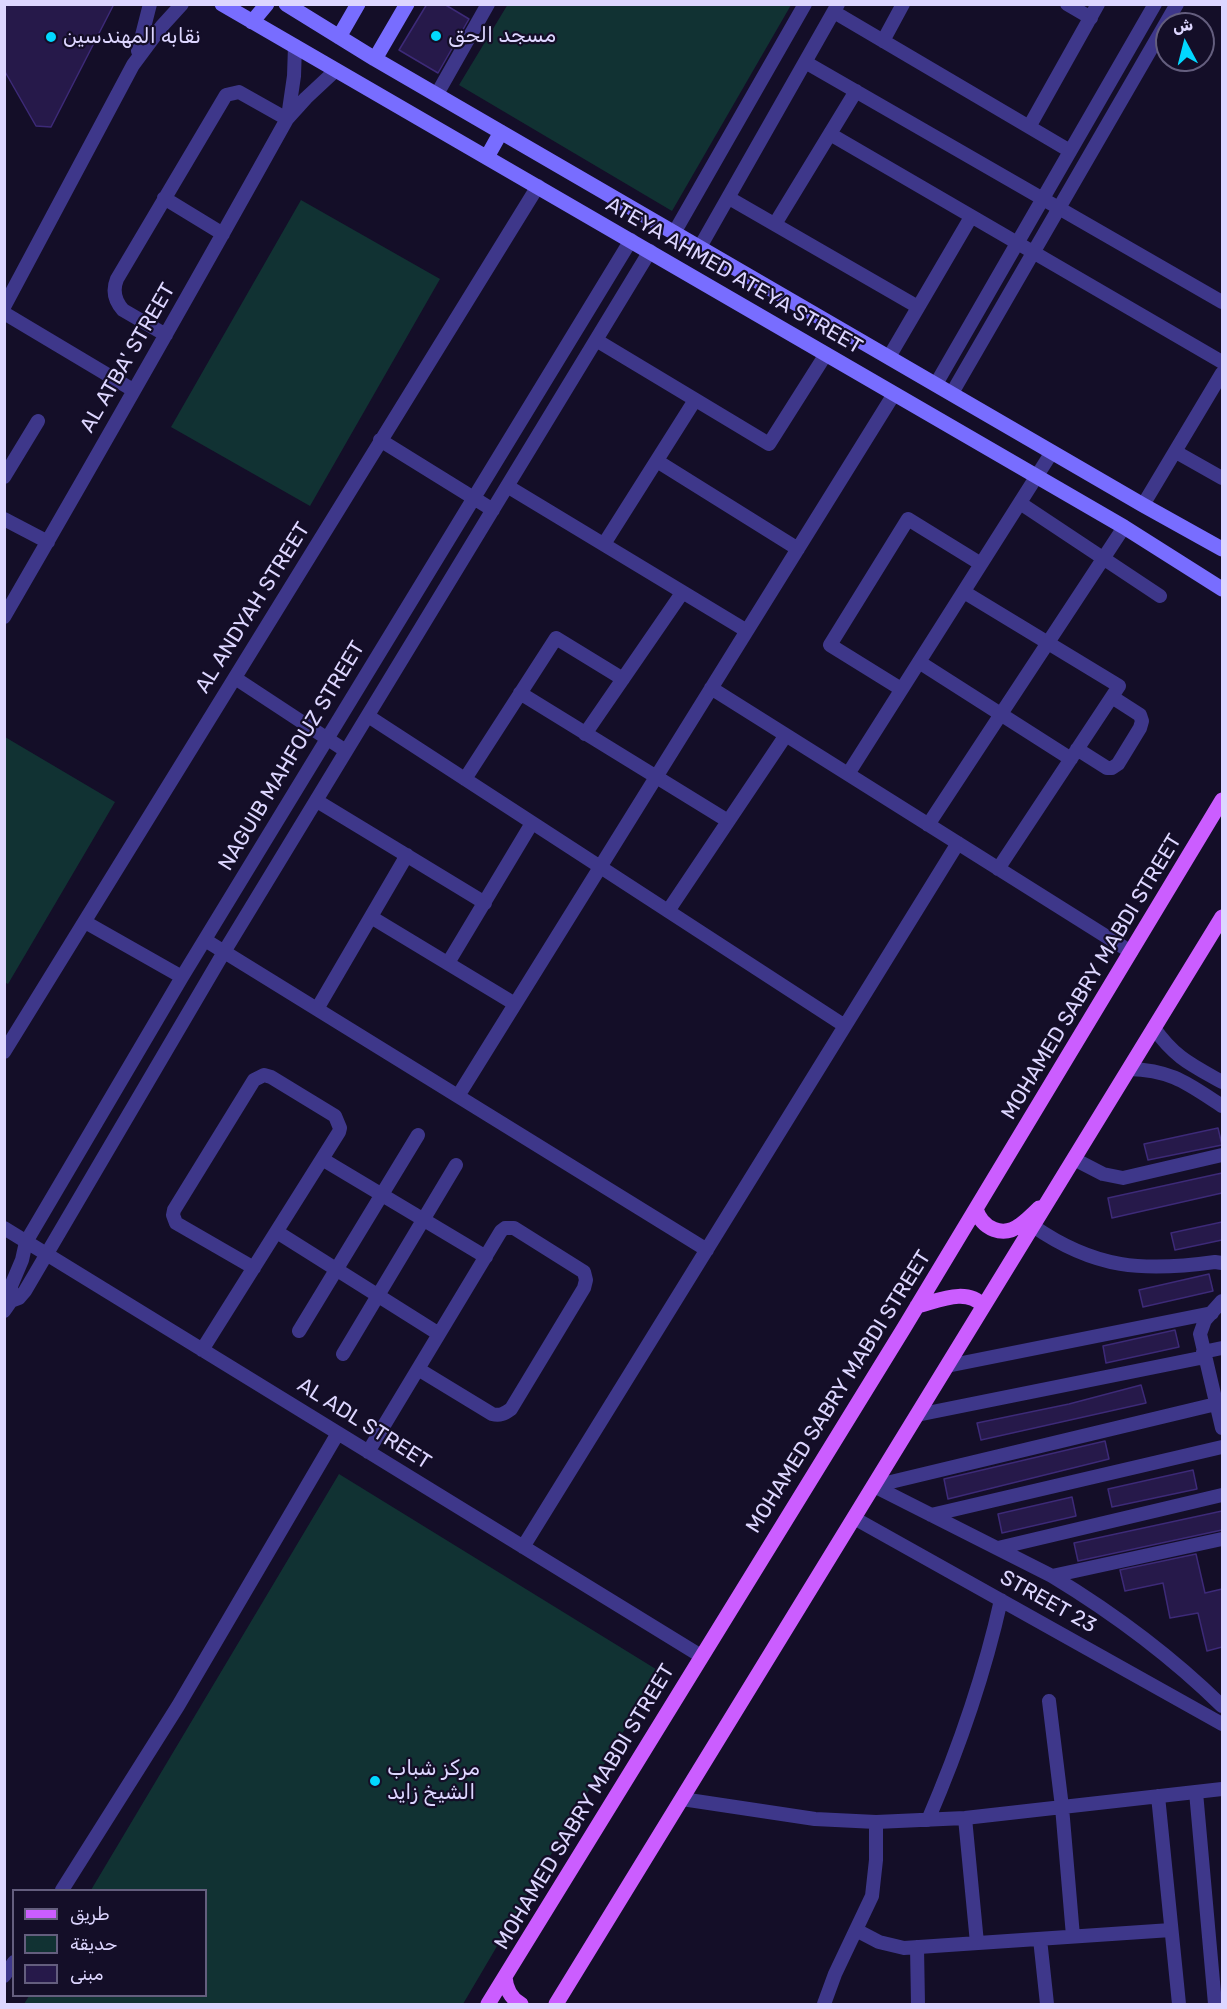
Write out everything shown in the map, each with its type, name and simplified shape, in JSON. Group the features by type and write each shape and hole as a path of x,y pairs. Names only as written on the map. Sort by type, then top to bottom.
{"main road":[{"name":"MOHAMED SABRY MABDI STREET","path":"488,2004 917,1306 1222,800"},
{"path":"556,2003 1222,917"},
{"path":"976,1209 985,1225 1002,1231 1011,1230 1019,1226 1050,1198"},
{"path":"917,1306 963,1296 972,1298 983,1306"},
{"path":"505,1977 510,1995 520,2004"}],"street":[{"path":"133,65 150,4"},
{"path":"4,307 133,65 162,26 182,4"},
{"name":"ATEYA AHMED ATEYA STREET","path":"222,4 1124,527 1222,589"},
{"path":"252,22 267,4"},
{"name":"ATEYA AHMED ATEYA STREET","path":"286,4 375,59 1222,549"},
{"path":"339,37 358,4"},
{"path":"375,59 407,4"},
{"path":"437,94 488,4"},
{"path":"674,232 805,4"},
{"path":"883,41 903,4"},
{"path":"1067,4 1091,18"},
{"path":"1029,128 1098,4"},
{"path":"936,384 1155,4"},
{"path":"952,393 1177,4"},
{"path":"700,247 836,8 883,41 1070,152"},
{"name":"AL ATBA' STREET","path":"287,119 294,76 295,46"},
{"path":"805,62 1222,302"},
{"name":"AL ATBA' STREET","path":"4,616 287,119 336,70"},
{"path":"775,224 856,91"},
{"path":"166,335 123,310 114,290 117,279 226,95 239,92 287,119"},
{"path":"487,157 501,132"},
{"path":"830,134 1222,362"},
{"name":"AL ANDYAH STREET","path":"4,1052 538,186"},
{"path":"164,198 223,234"},
{"path":"729,198 918,307"},
{"path":"889,357 971,217"},
{"name":"NAGUIB MAHFOUZ STREET","path":"8,1306 11,1286 22,1260 26,1242 182,977 631,240"},
{"name":"NAGUIB MAHFOUZ STREET","path":"8,1306 22,1295 224,952 650,251"},
{"path":"4,313 133,390"},
{"path":"596,339 769,444 826,354"},
{"path":"1143,505 1222,373"},
{"path":"458,1096 894,394"},
{"path":"604,544 695,400"},
{"path":"4,477 38,421"},
{"path":"380,440 493,510"},
{"path":"848,774 1052,452"},
{"path":"1176,452 1222,478"},
{"path":"657,461 798,549"},
{"path":"507,486 747,631"},
{"path":"1020,503 1160,596"},
{"path":"4,519 48,542"},
{"path":"902,689 830,645 908,519 981,564"},
{"path":"928,825 1124,527"},
{"path":"585,734 682,592"},
{"path":"964,592 1119,686 998,869"},
{"path":"465,779 556,638 623,679"},
{"path":"919,662 1001,714 1074,754 1107,768 1118,764 1142,721 1140,715 1112,697"},
{"path":"235,678 346,751"},
{"path":"711,688 1131,952"},
{"path":"520,693 728,821"},
{"path":"368,716 845,1026"},
{"path":"668,911 786,735"},
{"path":"317,801 485,903"},
{"path":"448,963 532,823"},
{"path":"524,1547 958,843"},
{"path":"317,1009 407,855"},
{"path":"371,917 515,1004"},
{"path":"85,921 182,977"},
{"path":"205,940 707,1250"},
{"path":"1154,1028 1172,1051 1182,1059 1222,1082"},
{"path":"1129,1069 1159,1071 1172,1076 1222,1106"},
{"path":"202,1350 277,1232 340,1128 335,1116 264,1075 254,1080 173,1215 176,1223 254,1268"},
{"path":"299,1331 418,1135"},
{"path":"1074,1159 1103,1174 1123,1178 1222,1155"},
{"path":"322,1159 486,1257"},
{"path":"343,1354 456,1165"},
{"path":"1033,1226 1071,1249 1113,1263 1156,1268 1222,1263"},
{"name":"AL ADL STREET","path":"4,1228 701,1656"},
{"path":"368,1452 501,1231 505,1228 514,1228 581,1269 585,1276 585,1284 506,1413 502,1415 492,1413 418,1369"},
{"path":"277,1232 439,1334"},
{"path":"1222,1301 1201,1327 1200,1334 1222,1428"},
{"path":"947,1366 1212,1313"},
{"path":"917,1415 1204,1354 1222,1348"},
{"path":"874,1486 1216,1404"},
{"path":"63,1889 178,1706 338,1433"},
{"path":"931,1515 1222,1447"},
{"name":"STREET 23","path":"874,1486 1052,1576 1104,1608 1145,1638 1222,1706"},
{"path":"998,1548 1222,1495"},
{"name":"STREET 23","path":"854,1518 1222,1724"},
{"path":"1052,1576 1222,1539"},
{"path":"928,1820 971,1711 1001,1600"},
{"path":"1049,1701 1062,1807 1073,1936"},
{"path":"682,1799 815,1819 876,1822 965,1818 1222,1789"},
{"path":"1196,1792 1215,2004"},
{"path":"1158,1796 1179,2004"},
{"path":"965,1818 977,1943"},
{"path":"824,2004 835,1974 872,1896 876,1860 876,1822"},
{"path":"856,1930 891,1946 917,1947 1171,1930"},
{"path":"1040,1939 1047,2004"},
{"path":"917,1947 918,2004"}],"green space":[{"path":"508,4 791,5 672,211 459,85"},
{"path":"301,200 440,279 310,506 171,427"},
{"path":"5,737 115,802 8,984 4,982"},
{"name":"مركز شباب الشيخ زايد","path":"339,1474 659,1671 463,2004 24,2004 28,1997 207,1997 207,1889 92,1889"}],"building":[{"name":"نقابه المهندسين","path":"4,4 114,4 51,127 36,126 4,70"},
{"name":"مسجد الحق","path":"427,4 444,4 469,19 438,73 399,50"},
{"path":"1218,1128 1222,1145 1148,1160 1144,1144"},
{"path":"1222,1173 1222,1193 1112,1218 1108,1198"},
{"path":"1222,1222 1222,1240 1175,1250 1171,1233"},
{"path":"1209,1274 1213,1291 1143,1307 1139,1290"},
{"path":"1175,1330 1179,1347 1106,1363 1103,1346"},
{"path":"1141,1385 1146,1403 981,1440 977,1423 1069,1404"},
{"path":"1105,1441 1109,1459 948,1499 944,1479"},
{"path":"1193,1470 1197,1489 1112,1507 1108,1489"},
{"path":"1072,1497 1076,1516 1002,1533 998,1514"},
{"path":"1222,1511 1222,1530 1078,1561 1074,1543"},
{"path":"1196,1554 1205,1593 1222,1589 1222,1647 1207,1651 1198,1613 1170,1618 1163,1583 1125,1591 1120,1570"}],"place":[{"name":"مسجد الحق","path":"436,36"},
{"name":"نقابه المهندسين","path":"51,37"},
{"name":"مركز شباب الشيخ زايد","path":"375,1781"}]}
